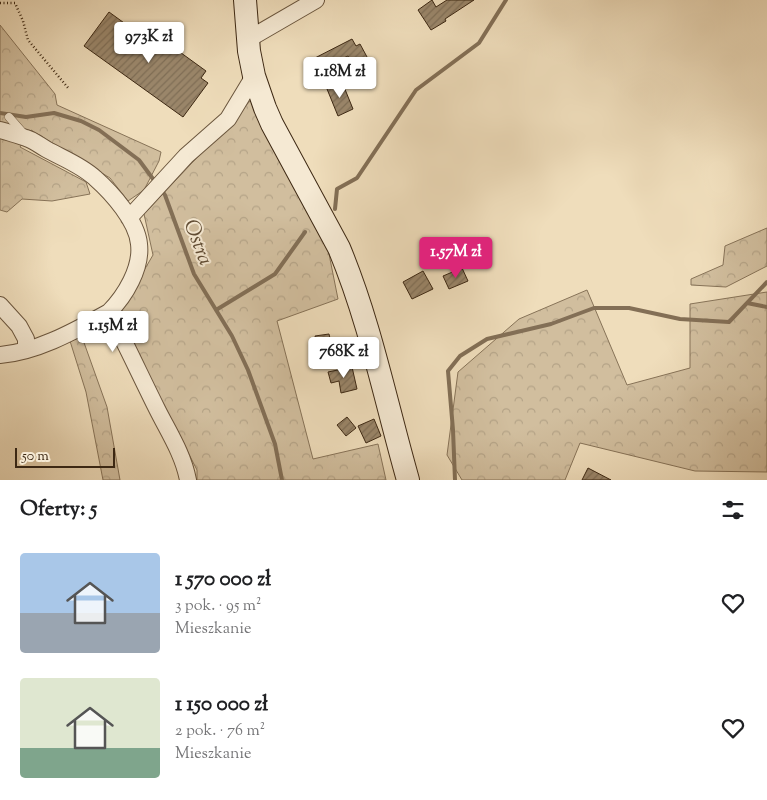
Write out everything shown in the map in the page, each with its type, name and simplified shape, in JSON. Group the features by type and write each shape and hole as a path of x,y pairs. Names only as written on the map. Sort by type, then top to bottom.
{"street":[{"path":"245,0 247,40 254,76 272,124 339,248 347,267 362,313 408,480"},
{"path":"247,40 316,0"},
{"path":"129,218 168,178 186,156 228,119 254,76"},
{"path":"0,355 26,350 54,339 109,312 129,284 139,255 140,244 136,232 123,209 95,178 79,166 4,124"},
{"path":"0,305 19,326 26,338 26,350"},
{"path":"109,312 134,359 164,423 178,447 188,480"}],"path":[{"path":"0,3 15,3 23,21 28,40 66,83 68,89"}],"green space":[{"path":"0,25 55,94 57,105 161,152 159,161 144,190 128,201 110,178 31,130 20,147 86,182 90,194 52,201 22,199 7,212 0,210"},
{"path":"252,99 327,244 338,299 277,321 313,459 378,444 386,480 197,480 197,470 118,315 153,255 144,214"},
{"path":"767,228 767,266 726,287 691,285 691,279 723,265 725,246"},
{"path":"587,290 627,385 690,368 690,304 767,292 767,472 695,471 580,443 565,480 462,480 447,455 458,372 519,319"},
{"path":"82,337 107,407 120,480 103,480 86,392 70,341"}],"building":[{"path":"432,0 436,7 447,0 474,0 431,30 418,10"},
{"path":"109,12 160,49 166,42 206,71 201,78 208,83 183,117 84,46"},
{"path":"352,39 356,46 360,44 373,68 359,76 348,56 317,70 311,60"},
{"path":"342,82 353,109 338,116 327,89"},
{"path":"462,268 468,281 449,289 443,276"},
{"path":"423,271 433,289 412,299 403,282"},
{"path":"329,334 333,351 319,354 315,336"},
{"path":"352,367 357,389 341,393 339,381 331,383 328,372"},
{"path":"347,417 356,428 346,436 337,425"},
{"path":"374,419 381,436 366,443 358,426"},
{"path":"588,468 611,480 582,480"}],"waterway":[{"path":"335,209 337,189 357,178 416,90 479,43 506,0"},
{"name":"Ostra","path":"0,113 26,117 54,113 81,121 99,130 139,160 156,183"},
{"name":"Ostra","path":"161,189 165,195 194,274 232,336 248,370 275,444 282,480"},
{"path":"216,310 275,274 305,232"},
{"path":"455,480 448,371 460,356 487,339 551,324 594,308 629,308 680,319 729,322 767,282"},
{"path":"747,303 767,307"}]}
